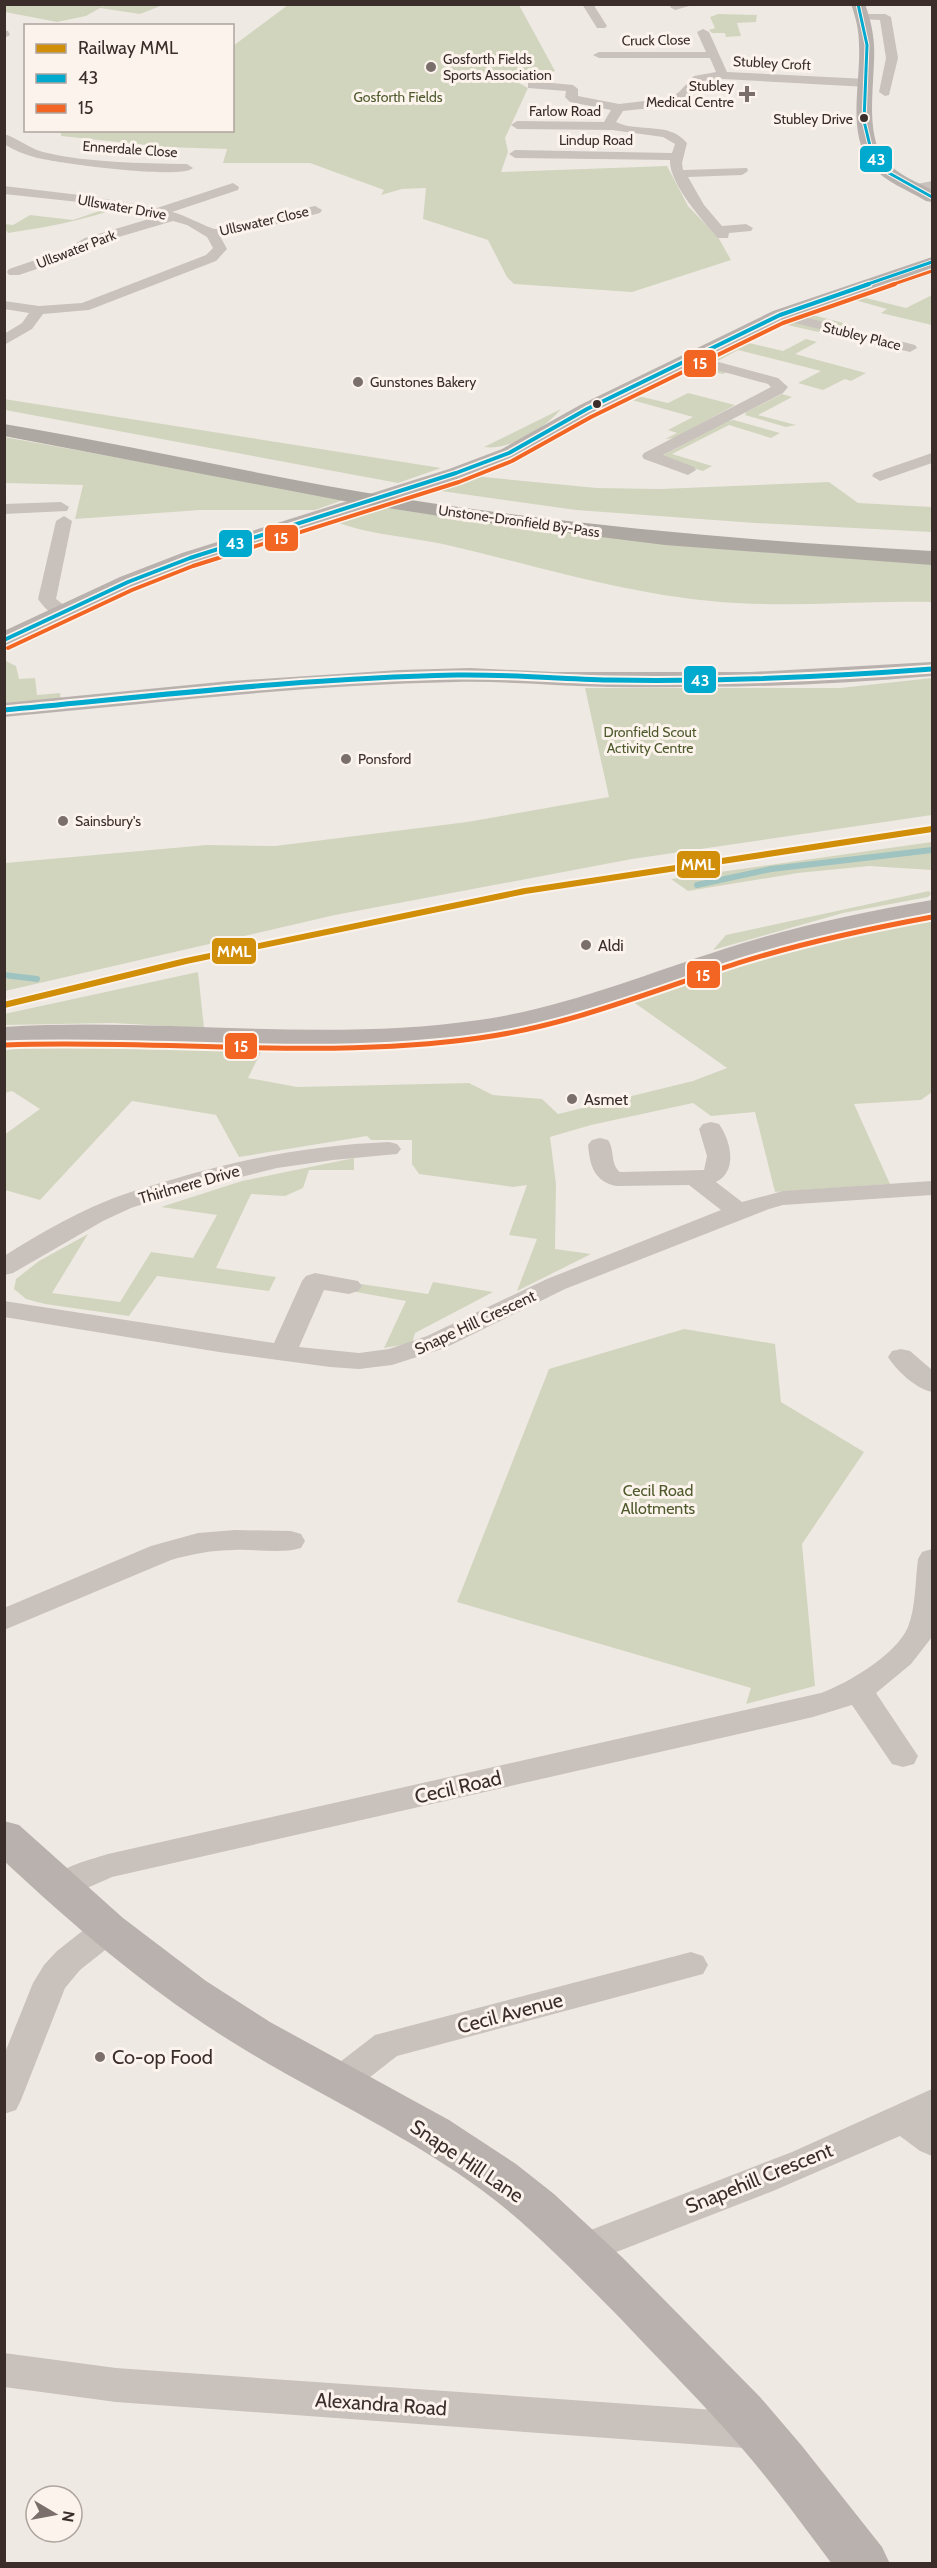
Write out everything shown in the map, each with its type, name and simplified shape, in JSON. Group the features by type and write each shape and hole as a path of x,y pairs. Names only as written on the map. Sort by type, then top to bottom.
{"highway":[{"name":"Unstone-Dronfield By-Pass","path":"4,418 371,487 586,519 780,538 933,547"},
{"name":"Unstone-Dronfield By-Pass","path":"4,430 396,504 526,523 789,551 933,558"}],"street":[{"path":"586,4 601,26"},
{"path":"675,7 691,4"},
{"path":"885,92 891,69 891,47 885,17 861,11 867,76 866,119 870,151 877,162 889,172 925,187 933,197"},
{"name":"Stubley Croft","path":"704,32 723,75 867,76 891,69"},
{"name":"Cruck Close","path":"599,55 713,55"},
{"path":"569,87 572,89 571,94 574,99 619,108 673,101 683,95 698,78 723,75"},
{"path":"532,85 569,87 584,83"},
{"path":"619,108 610,121 613,126 675,137 681,143 675,166 698,207 720,233 746,228"},
{"name":"Farlow Road","path":"513,151 518,122 613,126"},
{"name":"Ennerdale Close","path":"4,138 15,147 56,158 187,168"},
{"name":"Lindup Road","path":"513,151 583,156 621,154 677,157"},
{"path":"679,174 742,171"},
{"path":"158,212 232,187"},
{"name":"Ullswater Drive","path":"4,190 121,204 174,216 213,233"},
{"name":"Ullswater Close","path":"213,233 250,227 315,210"},
{"name":"Ullswater Park","path":"14,272 70,253 90,241 174,216"},
{"path":"4,305 39,310 84,307 217,254 220,243 213,233"},
{"path":"4,640 137,579 190,558 456,473 533,441 587,409 780,315 933,262"},
{"path":"4,340 27,326 39,310"},
{"name":"Stubley Place","path":"780,315 910,348"},
{"path":"688,471 650,456 780,387 773,381 689,358"},
{"path":"880,476 933,458"},
{"path":"912,465 933,473"},
{"path":"4,509 62,514 47,599 49,604 64,612"},
{"path":"4,710 330,679 459,675 566,679 749,680 872,675 933,669"},
{"path":"4,1036 66,1033 282,1040 398,1037 482,1029 603,999 783,940 842,925 933,908"},
{"path":"600,1145 603,1170 608,1176 616,1179 694,1178 714,1175 719,1169 720,1161 711,1129"},
{"name":"Thirlmere Drive","path":"4,1268 33,1249 109,1209 178,1185 295,1158 354,1149 389,1149"},
{"path":"694,1178 738,1211"},
{"name":"Snape Hill Crescent","path":"4,1309 284,1353 359,1361 409,1353 556,1284 738,1211 783,1198 933,1188"},
{"path":"284,1353 315,1281 349,1286"},
{"path":"901,1357 933,1384"},
{"path":"4,1620 161,1553 198,1543 235,1540 291,1541"},
{"name":"Cecil Road","path":"60,1888 83,1875 108,1866 751,1719 822,1705 859,1691 888,1669 916,1641 924,1623 933,1559"},
{"path":"859,1691 903,1756"},
{"name":"Snape Hill Lane","path":"4,1836 106,1930 219,2013 442,2140 499,2177 583,2249 758,2431 864,2564"},
{"path":"4,2100 12,2055 58,1971 106,1930"},
{"name":"Cecil Avenue","path":"339,2082 387,2045 691,1965"},
{"path":"918,2111 933,2141"},
{"name":"Snapehill Crescent","path":"583,2249 807,2160 918,2111"},
{"name":"Alexandra Road","path":"4,2370 116,2385 758,2431"}],"green space":[{"path":"5,5 104,5 102,7 108,5 163,5 140,14 100,8 86,16 57,22 5,12"},
{"name":"Gosforth Fields","path":"288,5 519,5 555,71 519,83 528,88 505,138 508,152 501,172 667,166 688,206 718,237 731,260 632,292 514,284 507,277 488,240 423,219 426,188 402,189 381,195 384,190 310,163 223,163 227,149 165,147 61,136 61,132 234,132 234,45"},
{"path":"718,14 757,15 756,22 737,23 741,36 726,37 725,33 712,33 709,30 715,28 710,17"},
{"path":"111,207 118,208 91,217 50,226 8,233 5,229 5,224 13,225 30,215 73,220"},
{"path":"909,276 866,298 906,308 932,295 932,325 881,313 887,309 851,299 805,313 851,325 837,327 795,316"},
{"path":"785,320 824,330 818,332 783,324 749,343 783,351 806,339 817,342 795,354 866,373 851,381 845,379 823,390 798,383 821,371 738,350 716,362 709,359 708,355"},
{"path":"687,365 694,367 698,365 727,372 723,374 688,370 638,396 668,403 688,393 735,405 675,438 665,439 677,433 668,430 693,417 621,397"},
{"path":"782,394 792,397 758,415 796,425 786,427 745,415 746,412"},
{"path":"4,399 441,468 398,483 5,410"},
{"path":"561,409 546,424 516,442 484,447"},
{"path":"734,420 780,433 771,438 729,425 672,454 712,466 703,471 658,458 727,421"},
{"path":"4,437 346,499 315,510 200,510 75,519 83,485 5,483"},
{"path":"473,476 597,488 660,489 829,482 858,503 932,507 932,532 755,523 576,510 434,490"},
{"path":"379,506 586,535 793,554 932,563 932,602 786,604 700,600 627,588 447,545 358,529 332,520"},
{"path":"4,660 16,666 19,679 35,678 37,695 60,693 61,701 5,706"},
{"name":"Dronfield Scout Activity Centre","path":"932,678 932,815 632,859 335,915 5,991 5,863 207,845 275,846 467,822 609,797 585,688 840,688"},
{"path":"932,842 932,870 869,866 798,873 688,891 671,879"},
{"path":"929,891 931,894 928,897 843,913 713,950 726,935"},
{"path":"932,921 932,1092 921,1100 854,1104 890,1184 775,1192 755,1112 711,1116 693,1103 591,1125 550,1137 556,1184 555,1249 591,1254 517,1291 537,1239 509,1235 527,1185 513,1187 419,1174 412,1164 412,1140 371,1140 367,1136 239,1157 216,1115 132,1101 40,1200 5,1190 4,1135 40,1109 12,1091 5,1093 5,1050 45,1046 262,1050 248,1078 297,1087 469,1083 493,1095 542,1099 558,1114 693,1081 727,1068 632,1001 796,947"},
{"path":"198,972 204,1028 112,1023 5,1025 4,1014"},
{"path":"354,1158 354,1170 309,1170 303,1188 285,1196 251,1194 216,1268 276,1277 269,1291 157,1276 129,1316 45,1304 26,1299 14,1289 16,1279 39,1261 88,1234 52,1293 120,1302 151,1252 193,1258 217,1215 161,1207 242,1181"},
{"path":"433,1282 493,1292 415,1333 412,1343 384,1348 406,1301 356,1292 361,1284 428,1294"},
{"name":"Cecil Road Allotments","path":"684,1329 775,1344 781,1402 864,1452 802,1544 815,1686 746,1704 751,1688 457,1602 549,1369"}],"waterway":[{"path":"697,885 771,869 932,850"},
{"path":"4,975 37,979"}],"rail line":[{"name":"MML","path":"4,1005 186,961 525,891 932,829"}],"transit line":[{"name":"43","path":"858,4 867,45 864,121 871,150 878,162 889,173 932,197"},
{"name":"43","path":"4,640 128,582 190,558 456,473 509,453 587,409 780,315 932,262"},
{"name":"15","path":"8,648 132,590 193,566 459,482 512,461 591,417 783,323 932,271"},
{"name":"43","path":"4,710 230,688 399,677 475,675 610,680 691,680 812,677 932,669"},
{"name":"15","path":"5,1045 124,1043 360,1047 479,1038 546,1025 578,1016 787,949 859,931 932,917"}],"place":[{"name":"Gosforth Fields Sports Association","path":"431,67"},
{"name":"Stubley Medical Centre","path":"747,94"},
{"name":"Stubley Drive","path":"864,118"},
{"name":"Gunstones Bakery","path":"358,382"},
{"name":"Ponsford","path":"346,759"},
{"name":"Sainsbury's","path":"63,821"},
{"name":"Aldi","path":"586,945"},
{"name":"Asmet","path":"572,1099"},
{"name":"Co-op Food","path":"100,2057"}]}
